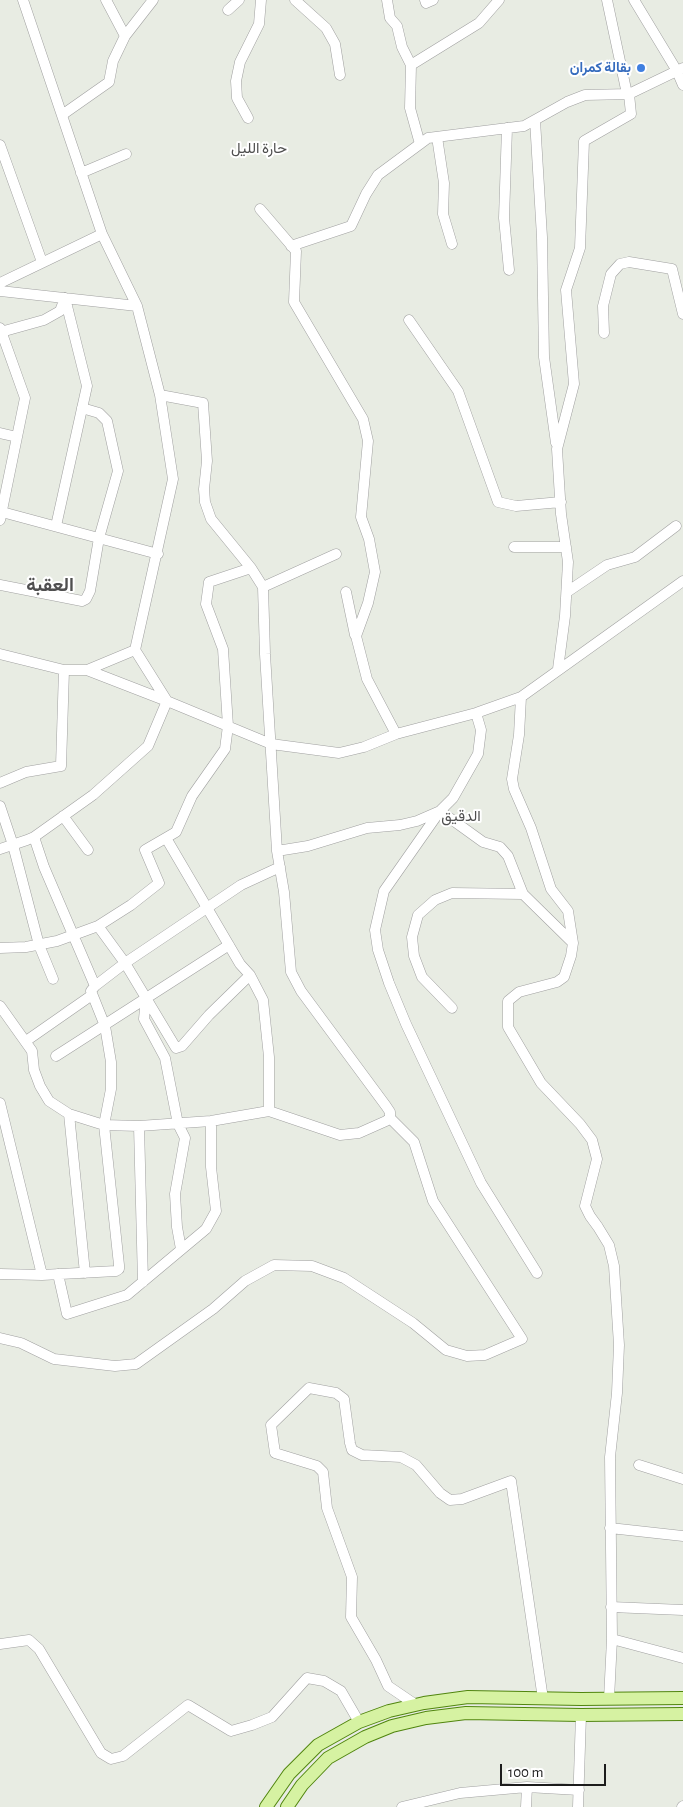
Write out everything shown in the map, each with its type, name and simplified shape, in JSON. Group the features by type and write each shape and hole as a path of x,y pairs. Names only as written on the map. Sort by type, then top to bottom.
{"main road":[{"path":"266,1807 289,1774 318,1745 360,1722 388,1711 416,1704 468,1697 543,1699 683,1698"},
{"path":"581,1699 581,1716"},
{"path":"287,1807 302,1786 328,1758 365,1737 392,1726 426,1718 466,1713 581,1716 683,1714"}],"street":[{"path":"23,0 102,234 137,306 160,395 174,479 135,650 167,701"},
{"path":"106,0 125,36"},
{"path":"62,116 109,82 113,61 125,36 153,0"},
{"path":"228,10 239,0"},
{"path":"248,118 237,98 236,81 240,62 259,24 261,0"},
{"path":"295,0 326,28 335,44 340,76"},
{"path":"388,0 390,18 397,26 402,47 411,65 410,108 420,144"},
{"path":"425,0 426,3 433,0"},
{"path":"411,65 479,23 499,0"},
{"path":"557,449 574,384 566,290 580,248 584,141 631,114 608,0"},
{"path":"634,0 680,70 683,85"},
{"path":"291,246 351,226 366,194 378,175 428,138 524,126 585,94 628,94 680,70"},
{"path":"535,120 542,237 544,357 557,449 560,502 568,562 567,592 558,670"},
{"path":"507,128 504,218 509,270"},
{"path":"437,137 444,183 443,214 452,244"},
{"path":"0,145 42,262"},
{"path":"80,173 126,154"},
{"path":"260,209 296,251 294,302 362,419 368,441 361,517 369,539 375,572 368,602 356,636"},
{"path":"0,283 102,234"},
{"path":"604,333 603,306 611,274 620,264 628,262 672,269 683,266"},
{"path":"672,269 683,314"},
{"path":"0,291 137,306"},
{"path":"65,298 60,310 44,320 1,330 25,398 1,516 56,526 158,554"},
{"path":"56,526 87,386 65,298"},
{"path":"409,320 458,391 498,502 516,506 560,502"},
{"path":"0,1338 22,1343 54,1359 115,1366 136,1364 213,1309 245,1281 274,1265 312,1266 344,1278 413,1323 446,1350 467,1356 484,1355 522,1339 433,1201 414,1142 390,1118 390,1112 386,1106 294,981 291,972 284,892 278,850 265,654 263,587 251,568 211,519 205,502 204,489 207,461 203,402 160,395"},
{"path":"0,585 82,601 86,599 90,591 99,538 118,470 107,421 100,413 82,408"},
{"path":"0,433 17,437"},
{"path":"567,592 607,565 635,557 676,526"},
{"path":"514,547 566,547"},
{"path":"263,587 336,554"},
{"path":"0,948 39,944 74,935 98,926 131,906 159,883 145,850 176,832 192,796 225,748 228,726 223,649 206,604 209,582 251,568"},
{"path":"0,654 64,670 88,670 271,744 338,753 364,747 396,734 476,712 521,697 683,581"},
{"path":"346,592 367,678 396,734"},
{"path":"88,670 135,650"},
{"path":"0,783 26,772 61,766 64,670"},
{"path":"521,697 519,736 512,779 513,784 552,889 568,911 573,943 564,977 557,982 519,992 508,1001 508,1027 541,1083 580,1124 592,1140 597,1159 585,1206 609,1245 614,1266 619,1345 617,1393 610,1457 612,1639 609,1699"},
{"path":"0,849 34,837 93,795 148,746 167,701"},
{"path":"476,712 481,730 478,754 453,798 440,811 384,891 375,930 378,950 406,1024 480,1183 538,1273"},
{"path":"0,806 13,845 39,944 53,979"},
{"path":"278,850 308,846 367,828 400,825 418,821 440,811"},
{"path":"440,811 484,842 500,847 508,856 523,894 573,943"},
{"path":"63,816 88,850"},
{"path":"0,1274 42,1275 119,1270 104,1125 111,1090 111,1062 105,1026 74,935 44,866 34,837"},
{"path":"166,838 263,1000 269,1057 269,1111"},
{"path":"26,1041 125,964 208,907 241,885 280,867"},
{"path":"452,1008 422,977 412,937 418,916 434,900 452,893 523,894"},
{"path":"98,926 125,964 176,1048 182,1046 210,1015 250,976"},
{"path":"56,1056 229,945"},
{"path":"146,997 144,1019 165,1058 178,1124 185,1138 175,1194 177,1227 181,1249"},
{"path":"0,1006 32,1051 34,1070 44,1096 69,1114 104,1125 178,1124 211,1121 269,1111 340,1135 359,1134 390,1118"},
{"path":"0,1103 42,1275"},
{"path":"69,1114 85,1273"},
{"path":"58,1274 67,1314 127,1295 206,1229 216,1211 211,1168 211,1121"},
{"path":"139,1126 142,1282"},
{"path":"416,1704 388,1686 376,1660 352,1618 352,1577 327,1508 323,1472 317,1466 275,1453 271,1425 309,1388 336,1393 344,1399 352,1450 362,1455 400,1457 416,1465 440,1492 450,1500 462,1499 511,1481 543,1699"},
{"path":"639,1465 683,1479"},
{"path":"610,1528 683,1536"},
{"path":"611,1607 683,1610"},
{"path":"612,1639 683,1658"},
{"path":"0,1644 29,1640 40,1649 101,1753 111,1760 123,1756 188,1706 231,1731 265,1720 272,1717 307,1678 324,1681 341,1691 360,1722"},
{"path":"578,1807 581,1716"},
{"path":"402,1807 460,1793 527,1786 579,1790"},
{"path":"526,1807 527,1786"}],"place":[{"name":"بقالة كمران","path":"641,68"}],"district":[{"name":"حارة الليل","path":"259,148"},
{"name":"العقبة","path":"50,585"},
{"name":"الدقيق","path":"461,816"}]}
